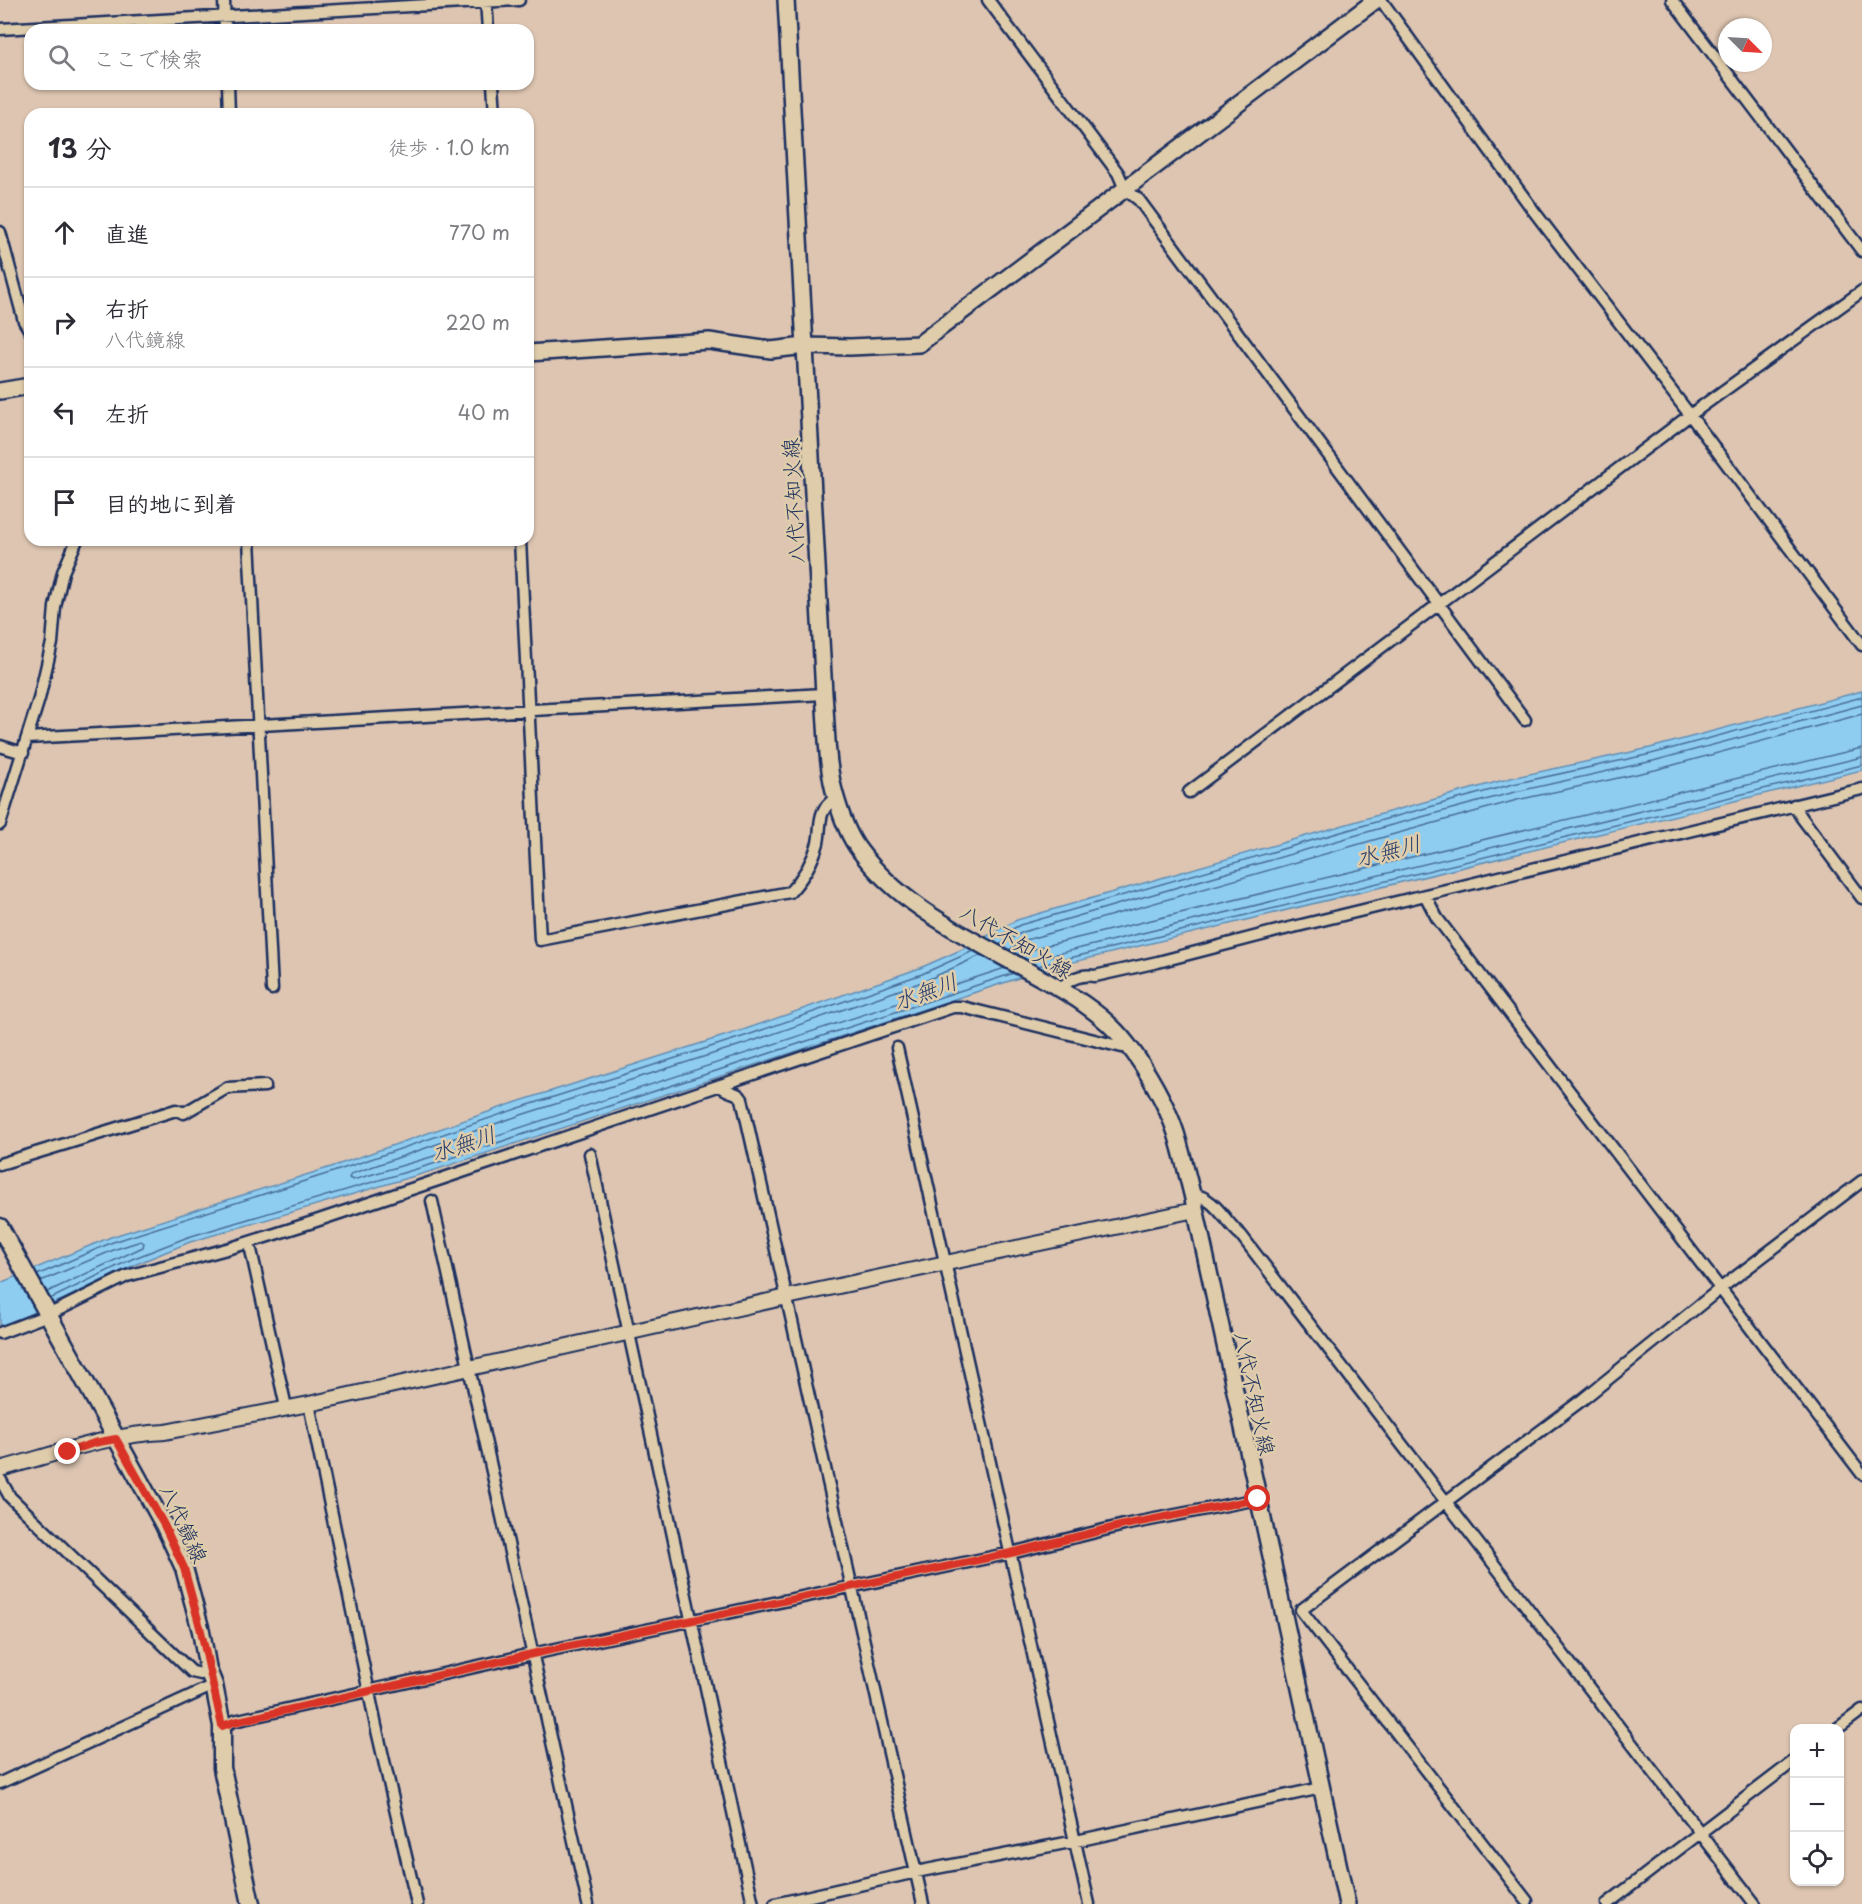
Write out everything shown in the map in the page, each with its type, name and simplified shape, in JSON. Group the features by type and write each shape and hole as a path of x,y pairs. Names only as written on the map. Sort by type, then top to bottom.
{"main road":[{"name":"八代不知火線","path":"786,0 824,694 830,774 836,798 860,851 902,895 954,928 1057,986 1099,1016 1128,1044 1172,1123 1192,1194 1347,1904"},
{"path":"534,353 709,341 771,350 805,346 919,344 1376,0"},
{"path":"0,391 24,387"},
{"name":"八代鏡線","path":"0,1227 164,1525 184,1568 222,1726 222,1768 251,1904"}],"street":[{"path":"224,0 225,24"},
{"path":"75,24 519,0"},
{"path":"988,0 1119,173 1125,189 1139,200 1526,720"},
{"path":"1381,0 1533,210 1862,645"},
{"path":"1672,0 1862,251"},
{"path":"486,1 488,24"},
{"path":"0,28 24,27"},
{"path":"228,90 229,108"},
{"path":"493,90 495,108"},
{"path":"0,232 24,321"},
{"path":"1189,792 1690,415 1862,291"},
{"path":"0,824 39,699 63,572 74,546"},
{"path":"249,546 272,989"},
{"path":"520,546 540,940 790,892 808,866 817,844 822,813 826,804 836,798"},
{"path":"27,738 824,694"},
{"path":"0,746 23,753"},
{"path":"1057,986 1085,975 1095,976 1158,963 1425,895 1862,789"},
{"path":"1794,805 1862,898"},
{"path":"1425,895 1437,918 1862,1474"},
{"path":"0,1333 127,1276 316,1221 953,1007 962,1007 1122,1047 1128,1044"},
{"path":"897,1048 1089,1904"},
{"path":"0,1164 176,1110 184,1113 227,1088 266,1086"},
{"path":"721,1086 723,1089 740,1095 742,1099 923,1904"},
{"path":"590,1154 753,1904"},
{"path":"1527,1901 1301,1610 1582,1400 1721,1288 1862,1181"},
{"path":"1192,1194 1209,1199 1232,1228 1241,1235 1755,1904"},
{"path":"432,1201 588,1904"},
{"path":"0,1469 94,1443 143,1433 165,1432 309,1404 787,1297 1195,1210"},
{"path":"251,1251 286,1407"},
{"path":"309,1404 417,1904"},
{"path":"0,1479 10,1497 192,1672 211,1678"},
{"path":"222,1726 532,1654 1011,1553 1124,1525 1258,1499"},
{"path":"0,1783 211,1678"},
{"path":"1843,1724 1862,1710"},
{"path":"1608,1904 1790,1764"},
{"path":"775,1904 916,1872 1076,1842 1321,1788"}],"water":[{"name":"水無川","path":"1862,691 1862,770 1049,968 435,1170 190,1242 134,1265 0,1327 0,1283 111,1237 331,1167 517,1102 743,1030 920,968 963,949 1017,920 1511,778 1650,748"}],"route":[{"path":"68,1452 94,1443 116,1439 164,1525 184,1568 201,1631 208,1670 214,1685 222,1726 532,1654 1011,1553 1124,1525 1258,1499"}]}
